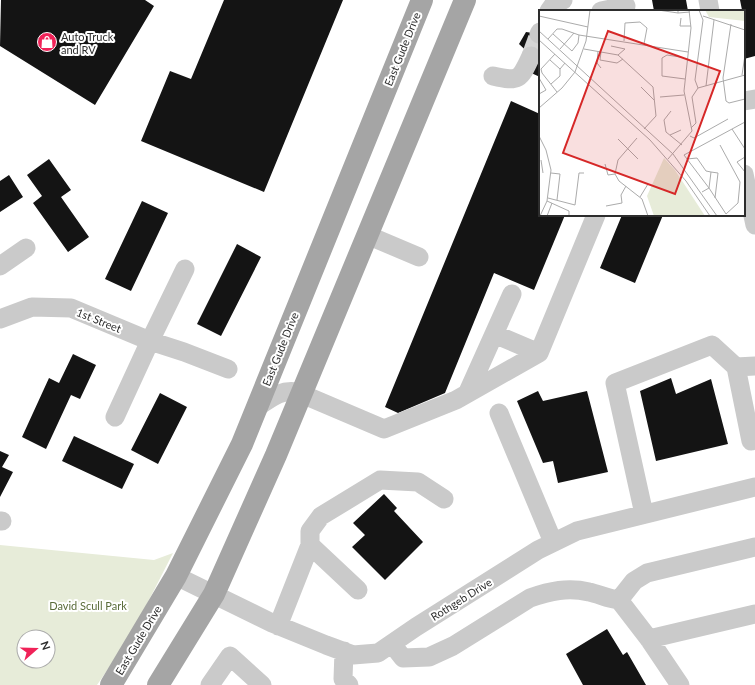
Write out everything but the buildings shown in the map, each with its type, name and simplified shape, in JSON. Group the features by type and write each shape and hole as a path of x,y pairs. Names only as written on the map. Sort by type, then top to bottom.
{"main road":[{"name":"East Gude Drive","path":"111,685 176,576 242,444 422,0"},
{"path":"158,685 214,594 276,455 465,0"}],"street":[{"path":"550,10 554,4 563,0"},
{"path":"708,0 710,10"},
{"path":"606,10 626,6"},
{"path":"493,76 509,80 516,79 523,74 531,56"},
{"path":"745,101 755,99"},
{"path":"745,178 755,221"},
{"path":"256,408 288,390 302,393 384,429 456,400 538,353 596,216"},
{"path":"369,230 421,253"},
{"path":"0,266 26,248"},
{"path":"115,417 185,269"},
{"path":"468,392 512,294"},
{"name":"1st Street","path":"0,319 32,307 71,308 150,341 228,369"},
{"path":"494,334 538,353"},
{"path":"644,514 615,383 712,345 736,367 751,441"},
{"path":"736,367 755,366"},
{"path":"499,414 553,542"},
{"path":"278,626 310,545 310,531 321,516 380,480 418,482 444,499"},
{"name":"Rothgeb Drive","path":"176,576 278,626 344,652 353,654 378,653 416,627 532,554 577,531 755,488"},
{"path":"310,545 358,590"},
{"path":"619,600 634,581 647,573 755,547"},
{"path":"392,644 403,658 429,657 454,646 530,598 543,593 562,589 588,592 619,600 680,685"},
{"path":"648,639 755,614"},
{"path":"344,652 342,679 349,685"},
{"path":"213,683 230,656 262,685"}],"green space":[{"name":"David Scull Park","path":"0,545 154,560 173,553 130,637 97,685 0,685"}],"tunnel":[{"path":"531,56 539,34"}],"place":[{"name":"Auto Truck and RV","path":"47,42"}]}
